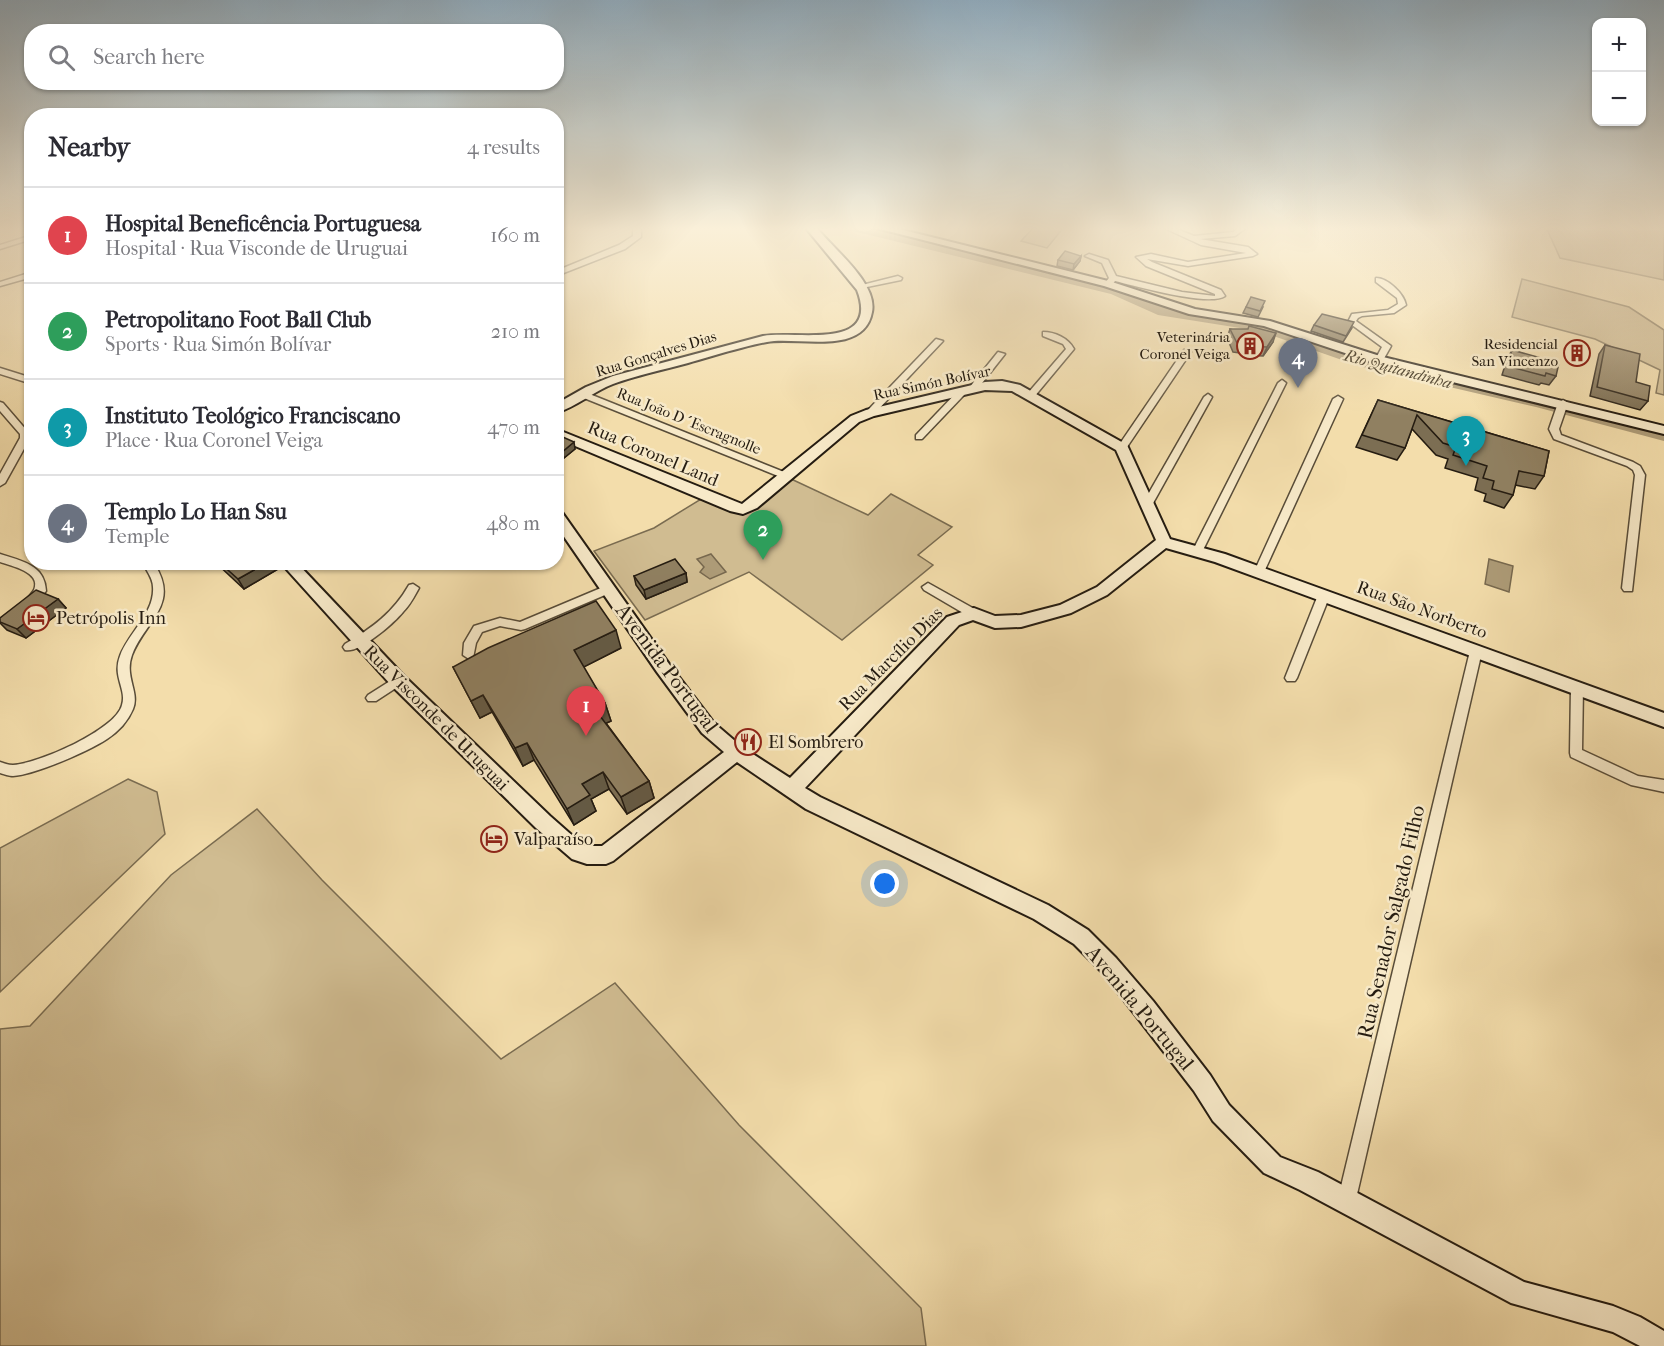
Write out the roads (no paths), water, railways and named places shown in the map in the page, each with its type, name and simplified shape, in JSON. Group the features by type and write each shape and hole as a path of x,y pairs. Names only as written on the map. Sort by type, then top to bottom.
{"street":[{"name":"Rua Gonçalves Dias","path":"564,404 620,378 750,342 797,336 819,341 844,336 862,324 867,312 867,300 863,290"},
{"path":"1134,290 1193,312 1266,322 1379,360 1563,403 1664,430"},
{"path":"1159,290 1182,294 1221,296 1213,290"},
{"path":"1379,360 1386,346 1378,338 1360,330 1352,322 1355,316 1361,313 1391,313 1402,305 1401,297 1392,290"},
{"path":"1031,396 1070,349 1066,342 1046,334"},
{"path":"870,413 939,341"},
{"path":"928,587 985,621 998,623 1034,618 1076,605 1101,591 1164,542 1122,448 1187,352"},
{"path":"919,436 967,391 1001,354"},
{"path":"0,371 24,379"},
{"path":"0,381 11,381 19,377"},
{"path":"1198,550 1282,383"},
{"name":"Rua Simón Bolívar","path":"735,508 743,509 752,505 846,424 870,413 967,391 1002,386 1031,396 1122,448"},
{"name":"Rua João D´Escragnolle","path":"582,394 786,476"},
{"path":"1147,505 1208,397"},
{"path":"1259,572 1338,399"},
{"path":"1563,403 1554,429 1557,437 1630,464 1639,471 1628,588"},
{"path":"0,405 24,433"},
{"name":"Rua Coronel Land","path":"564,436 735,508"},
{"path":"0,483 24,440"},
{"name":"Avenida Portugal","path":"564,526 708,728 736,752 791,790 855,824 894,840 1041,912 1081,938 1109,965 1202,1083 1221,1113 1272,1165 1309,1181 1346,1203 1520,1294 1606,1315 1634,1327 1663,1346"},
{"name":"Rua São Norberto","path":"1164,542 1198,550 1664,720"},
{"path":"0,558 24,567"},
{"path":"20,611 40,591 40,581 31,570"},
{"path":"0,767 8,771 24,769 100,737 118,723 127,711 130,694 123,680 122,668 125,657 132,639 158,601 158,580 152,570"},
{"name":"Rua Visconde de Uruguai","path":"294,570 354,644 398,681 543,822 579,853 606,855 736,752"},
{"path":"354,644 385,624 401,610 412,588"},
{"path":"469,655 470,643 478,629 497,622 508,621 521,626 608,589"},
{"path":"1291,678 1324,595"},
{"name":"Rua Marcílio Dias","path":"791,790 953,621 974,614"},
{"name":"Rua Senador Salgado Filho","path":"1346,1203 1476,651"},
{"path":"372,698 398,681"},
{"path":"1577,687 1576,753 1636,781 1664,786"}],"waterway":[{"name":"Rio Quitandinha","path":"1111,290 1164,312 1262,327 1365,362 1539,402 1664,435"}],"place":[{"name":"Veterinária Coronel Veiga","path":"1250,346"},
{"name":"Residencial San Vincenzo","path":"1577,353"},
{"name":"Templo Lo Han Ssu","path":"1298,388"},
{"name":"Instituto Teológico Franciscano","path":"1466,466"},
{"name":"Petropolitano Foot Ball Club","path":"763,560"},
{"name":"Petrópolis Inn","path":"36,618"},
{"name":"Hospital Beneficência Portuguesa","path":"586,736"},
{"name":"El Sombrero","path":"748,742"},
{"name":"Valparaíso","path":"494,839"}]}
